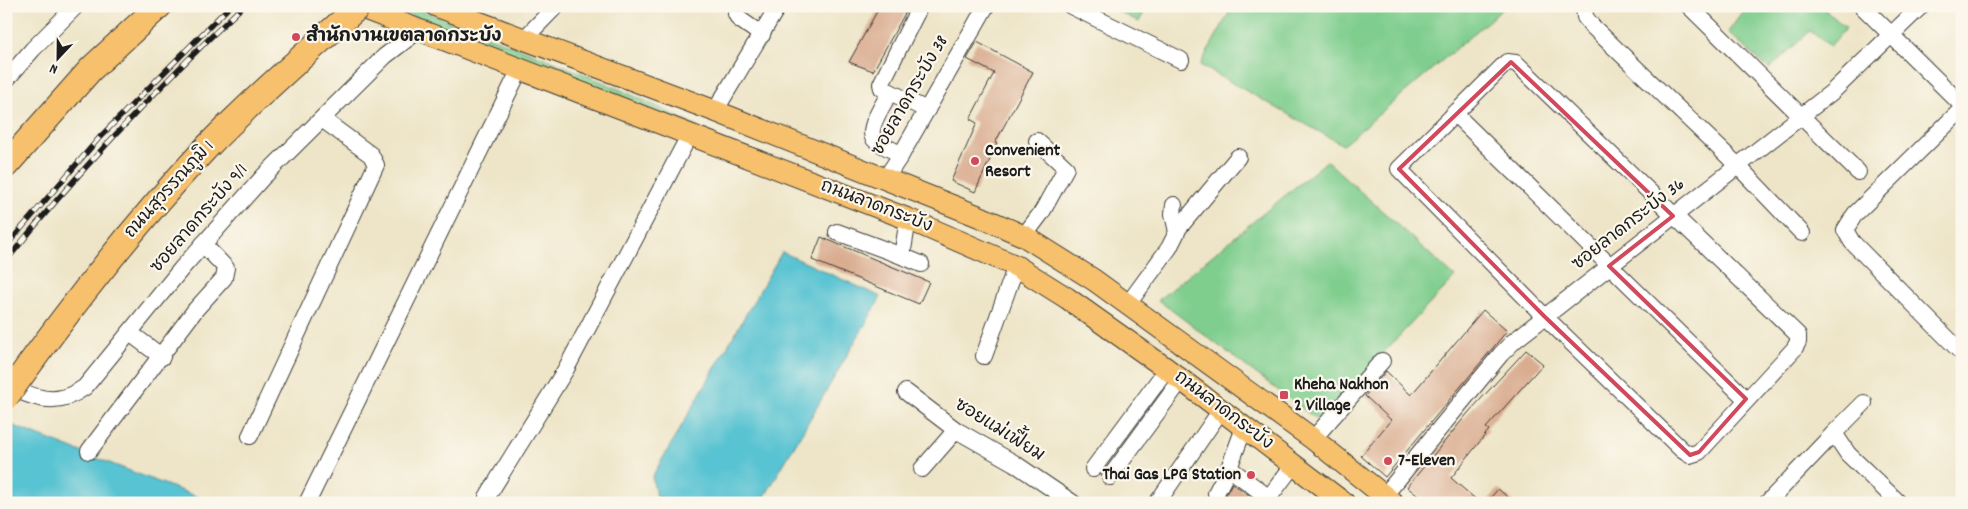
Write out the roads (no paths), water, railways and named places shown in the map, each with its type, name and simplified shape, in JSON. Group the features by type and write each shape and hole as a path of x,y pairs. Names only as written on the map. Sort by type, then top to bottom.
{"highway":[{"path":"6,165 91,69 159,6"},
{"name":"ถนนสุวรรณภูมิ 1","path":"6,397 71,307 206,148 259,95 358,6"}],"main road":[{"name":"ถนนลาดกระบัง","path":"358,6 908,219 1016,266 1067,298 1174,375 1344,503"},
{"name":"ถนนลาดกระบัง","path":"436,6 461,10 523,40 714,111 885,178 1024,236 1061,258 1128,304 1313,439 1385,501"},
{"path":"821,186 831,158"}],"street":[{"path":"6,80 33,49 76,6"},
{"path":"523,40 556,6"},
{"path":"738,6 736,14 739,19 762,35"},
{"path":"714,111 778,6"},
{"path":"920,6 881,84 882,88 927,110"},
{"name":"ซอยลาดกระบัง 38","path":"885,178 902,155 986,6"},
{"path":"1071,6 1181,60"},
{"path":"1584,6 1584,17 1592,26 1737,165 1802,233"},
{"path":"1688,6 1858,172"},
{"path":"1862,6 1962,105"},
{"name":"ซอยลาดกระบัง 36","path":"1385,501 1500,354 1544,316 1832,92 1920,6"},
{"name":"ซอยลาดกระบัง 9/1","path":"6,386 44,399 64,398 76,394 92,380 203,244 262,177 385,56 419,30"},
{"path":"1507,62 1516,64 1798,335 1798,342 1794,349 1699,452 1690,455 1682,450 1544,316 1399,169 1454,113 1507,62"},
{"path":"308,503 520,69"},
{"path":"890,92 872,125 871,132 874,139 902,155"},
{"path":"1962,109 1854,214 1845,230 1852,242 1962,353"},
{"path":"1454,113 1746,399"},
{"path":"250,436 376,165 371,155 322,119"},
{"path":"487,497 566,369 690,134"},
{"path":"1024,236 1042,212 1066,168 1037,141"},
{"path":"1128,304 1169,248 1178,229 1238,157"},
{"path":"1174,205 1173,214 1178,229"},
{"path":"902,256 908,219"},
{"path":"837,232 921,264"},
{"path":"90,451 196,309 226,274 226,268 203,244"},
{"path":"984,356 1016,266"},
{"path":"130,333 162,357"},
{"path":"1313,439 1382,361"},
{"path":"1094,468 1174,375"},
{"path":"1110,477 1174,375"},
{"name":"ซอยแม่เฟี้ยม","path":"906,392 956,430 1014,463 1073,503"},
{"path":"1770,502 1864,403"},
{"path":"1157,503 1221,410"},
{"path":"1218,503 1216,493 1229,468 1244,428"},
{"path":"922,469 956,430"},
{"path":"1834,433 1848,454 1899,503"},
{"path":"1229,468 1267,500 1294,464"}],"water":[{"path":"782,252 881,297 761,503 668,503 656,496 652,477"},
{"path":"6,423 213,503 6,503"}],"railway":[{"path":"6,246 100,137 230,6"},
{"path":"6,261 120,129 243,6"}],"place":[{"name":"สำนักงานเขตลาดกระบัง","path":"296,37"},
{"name":"Convenient Resort","path":"975,161"},
{"name":"Kheha Nakhon 2 Village","path":"1284,395"},
{"name":"7-Eleven","path":"1388,461"},
{"name":"Thai Gas LPG Station","path":"1251,475"}]}
